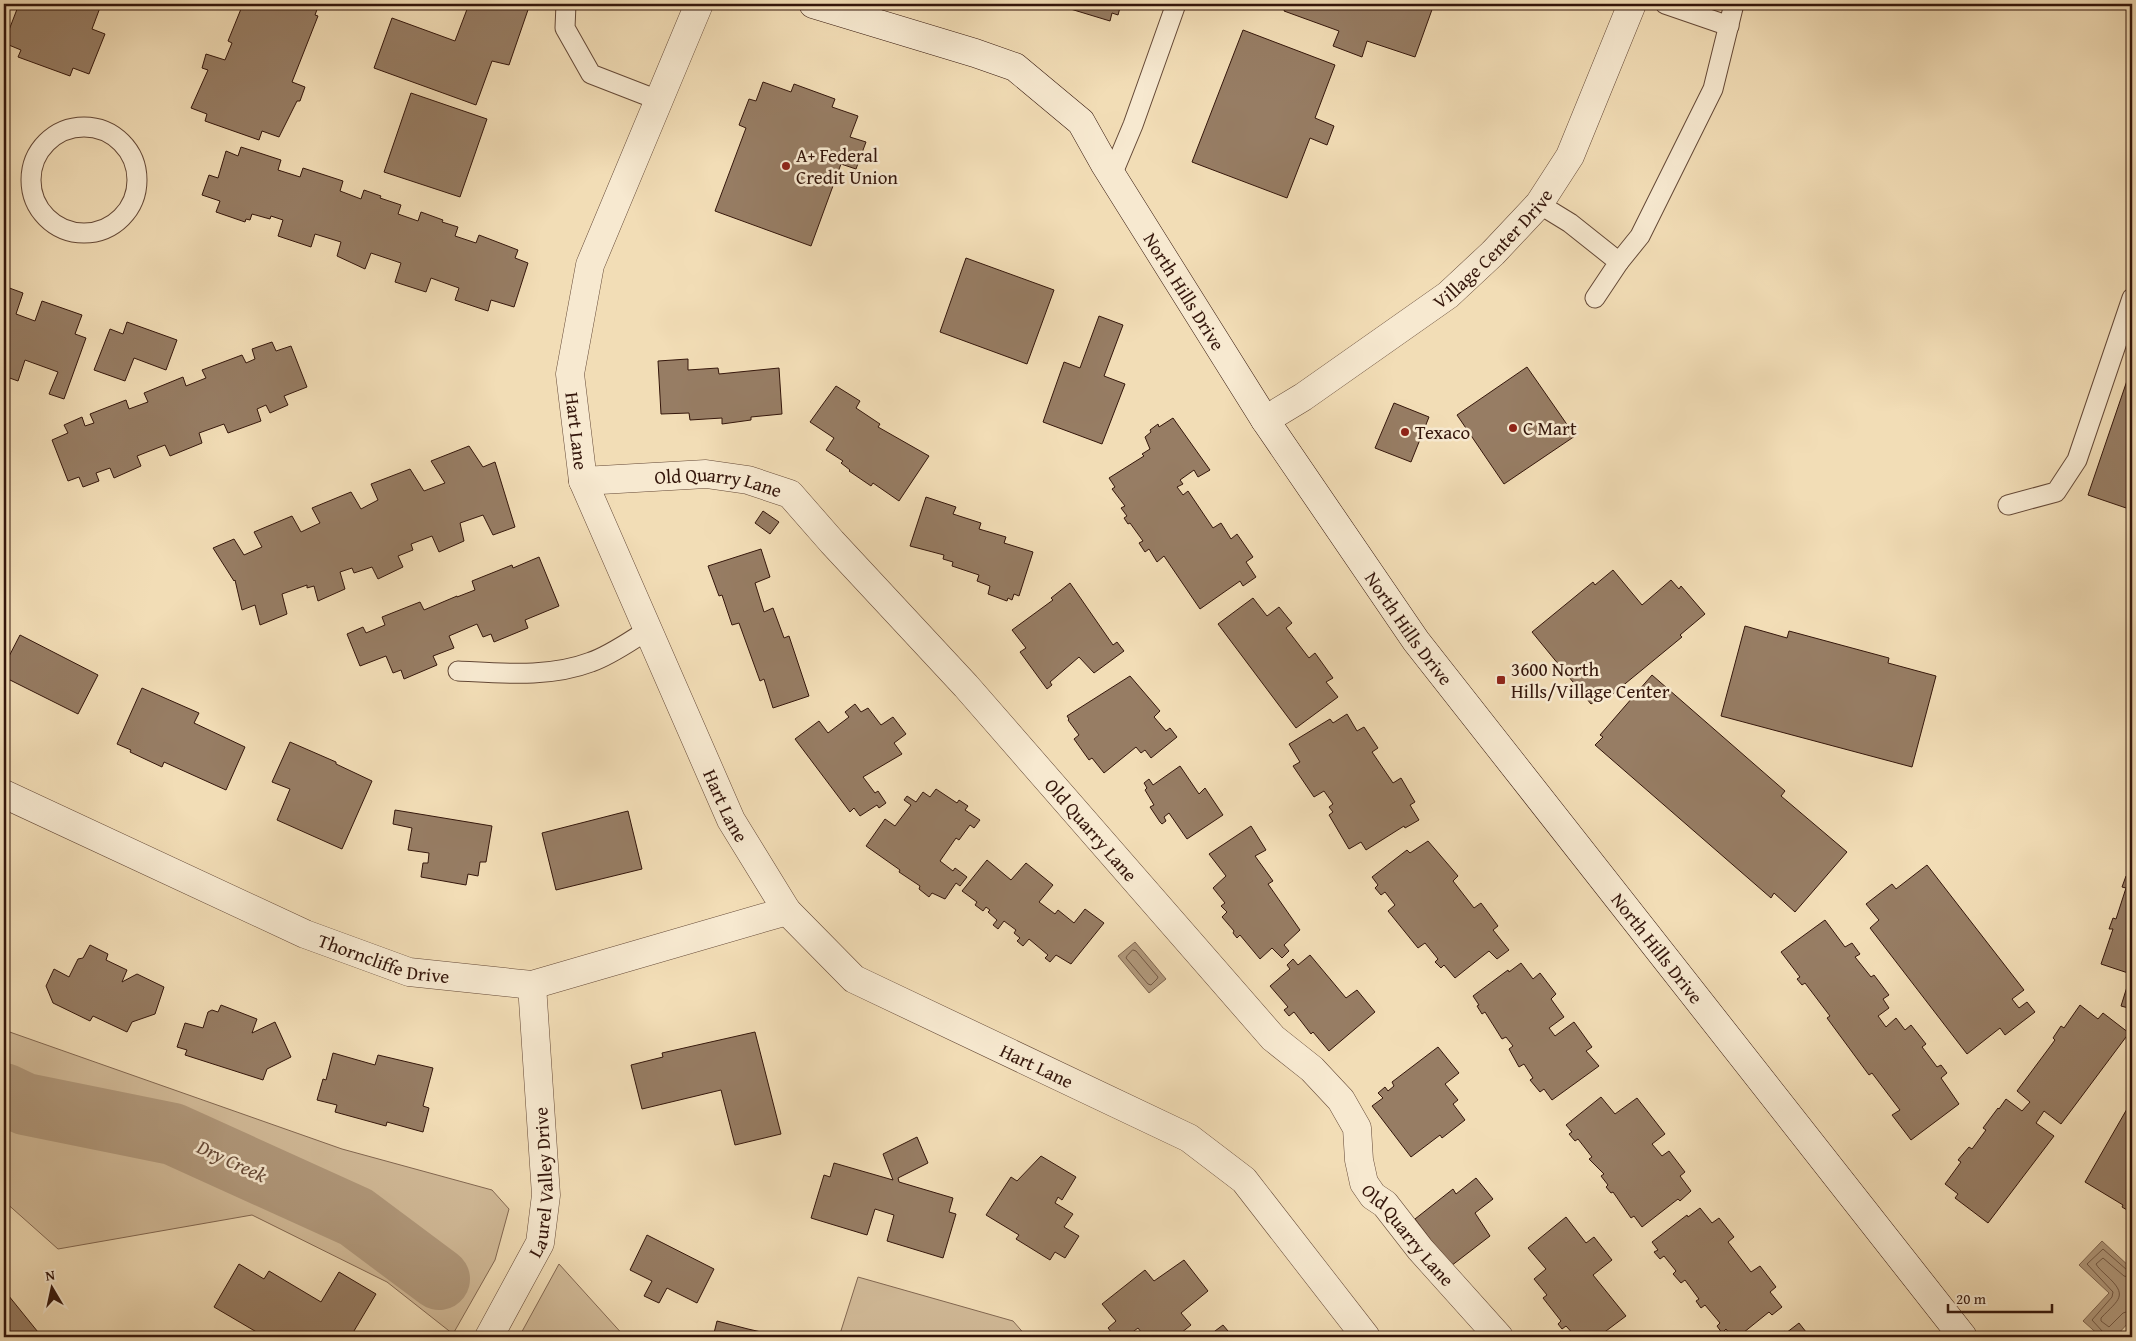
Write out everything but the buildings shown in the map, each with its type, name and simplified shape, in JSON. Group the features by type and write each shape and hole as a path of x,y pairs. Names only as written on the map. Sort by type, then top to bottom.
{"street":[{"name":"Hart Lane","path":"699,4 590,265 570,374 582,481 731,820 787,911 854,979 1189,1138 1244,1180 1366,1337"},
{"name":"North Hills Drive","path":"813,4 975,53 1014,67 1081,122 1265,420 1416,641 1963,1337"},
{"name":"Village Center Drive","path":"1265,420 1303,397 1448,295 1493,253 1539,204 1570,156 1632,4"},
{"name":"Old Quarry Lane","path":"582,481 706,474 748,480 790,494 966,686 1273,1038 1312,1070 1341,1100 1357,1128 1359,1160 1364,1183 1373,1196 1385,1204 1420,1249 1500,1337"},
{"name":"Thorncliffe Drive","path":"4,794 305,934 409,972 532,985 787,911"},
{"name":"Laurel Valley Drive","path":"489,1337 540,1243 546,1195 532,985"}],"lane":[{"path":"566,4 565,28 591,74 658,100"},
{"path":"1112,175 1134,125 1176,4"},
{"path":"1664,4 1729,26"},
{"path":"1594,298 1640,236 1712,89 1734,4"},
{"path":"76,128 93,128 110,134 124,144 134,159 138,176 136,194 129,210 117,223 101,231 84,234 66,231 50,223 39,210 32,193 30,176 35,158 45,144 59,133 76,128"},
{"path":"1539,204 1570,223 1619,262"},
{"path":"2008,505 2056,492 2078,460 2132,298"},
{"path":"458,671 512,674 568,669 592,662 648,630"}],"shaded area":[{"path":"4,1030 342,1149 492,1190 509,1209 495,1260 453,1334 387,1282 252,1215 58,1249 4,1201"},
{"path":"559,1264 625,1337 519,1337"},
{"path":"858,1277 1013,1321 1027,1337 839,1337"}],"water":[{"path":"1135,942 1166,979 1149,993 1118,956"},
{"path":"2102,1241 2132,1269 2132,1301 2130,1303 2132,1305 2132,1319 2115,1337 2101,1337 2083,1321 2109,1293 2079,1265"}],"waterway":[{"name":"Dry Creek","path":"4,1094 25,1104 173,1134 356,1217 439,1279"}],"place":[{"name":"A+ Federal Credit Union","path":"786,166"},
{"name":"C Mart","path":"1513,428"},
{"name":"Texaco","path":"1405,432"},
{"name":"3600 North Hills/Village Center","path":"1501,680"}]}
